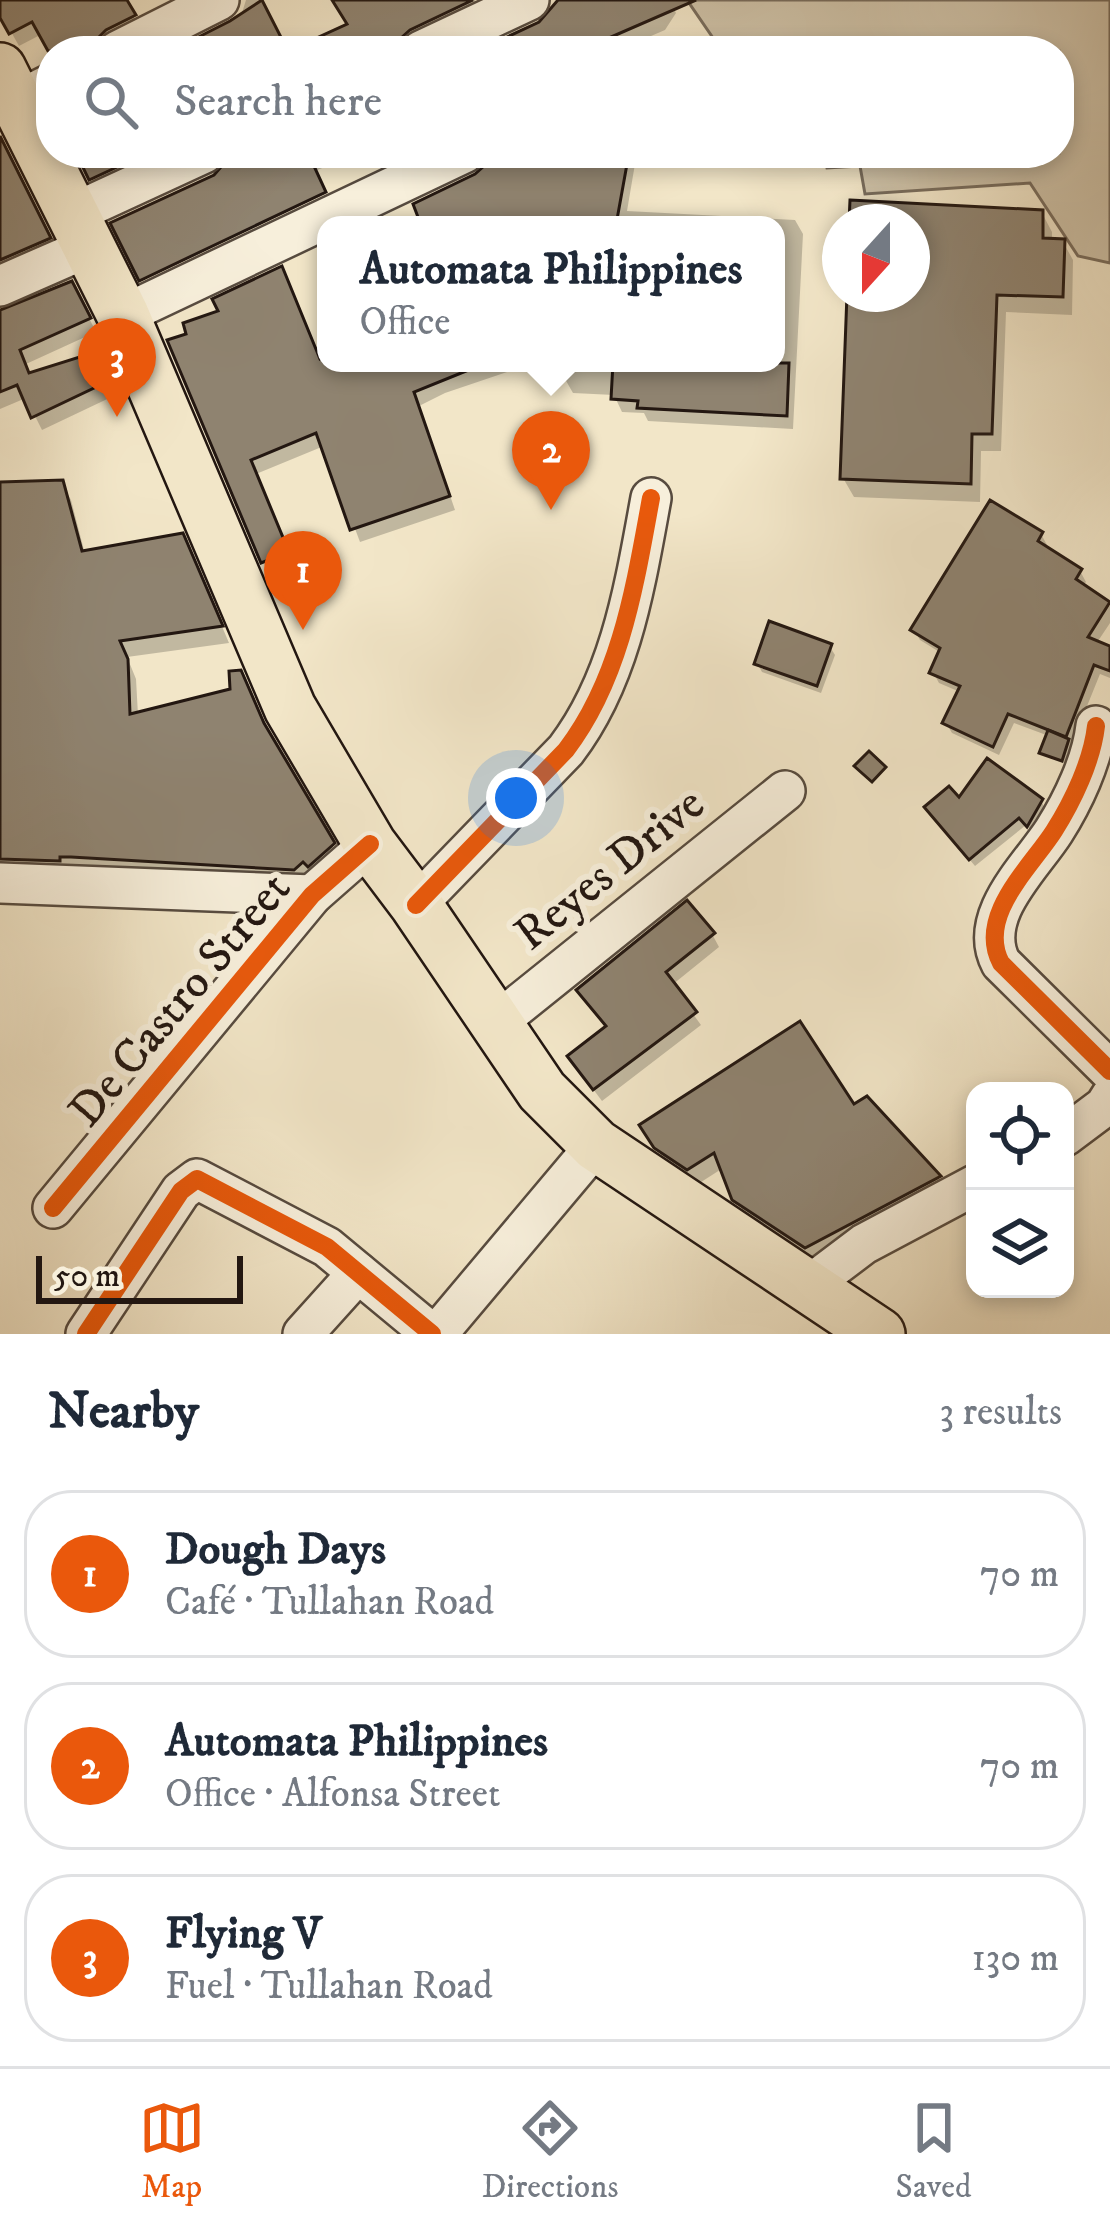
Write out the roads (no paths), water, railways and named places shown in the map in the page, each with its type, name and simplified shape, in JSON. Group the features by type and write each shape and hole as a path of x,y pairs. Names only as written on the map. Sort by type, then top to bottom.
{"main road":[{"path":"23,85 36,118"},
{"path":"56,168 290,708 370,844 542,1091 596,1144 879,1334"}],"street":[{"path":"148,36 219,0"},
{"path":"453,36 529,0"},
{"path":"0,286 180,168"},
{"path":"331,216 432,168"},
{"path":"123,315 317,223"},
{"path":"416,905 585,726 618,645 651,498"},
{"path":"1096,726 1088,759 1056,827 1003,903 994,951 1110,1071"},
{"name":"Reyes Drive","path":"496,1023 785,791"},
{"name":"De Castro Street","path":"53,1208 312,895 370,844"},
{"path":"0,883 312,895"},
{"path":"1074,1129 1110,1098"},
{"path":"86,1334 181,1191 197,1179 327,1247 434,1334 596,1144"},
{"path":"807,1287 865,1244 966,1190"},
{"path":"303,1334 358,1273"}],"place":[{"name":"Flying V","path":"117,417"},
{"name":"Automata Philippines","path":"551,510"},
{"name":"Dough Days","path":"303,630"}]}
